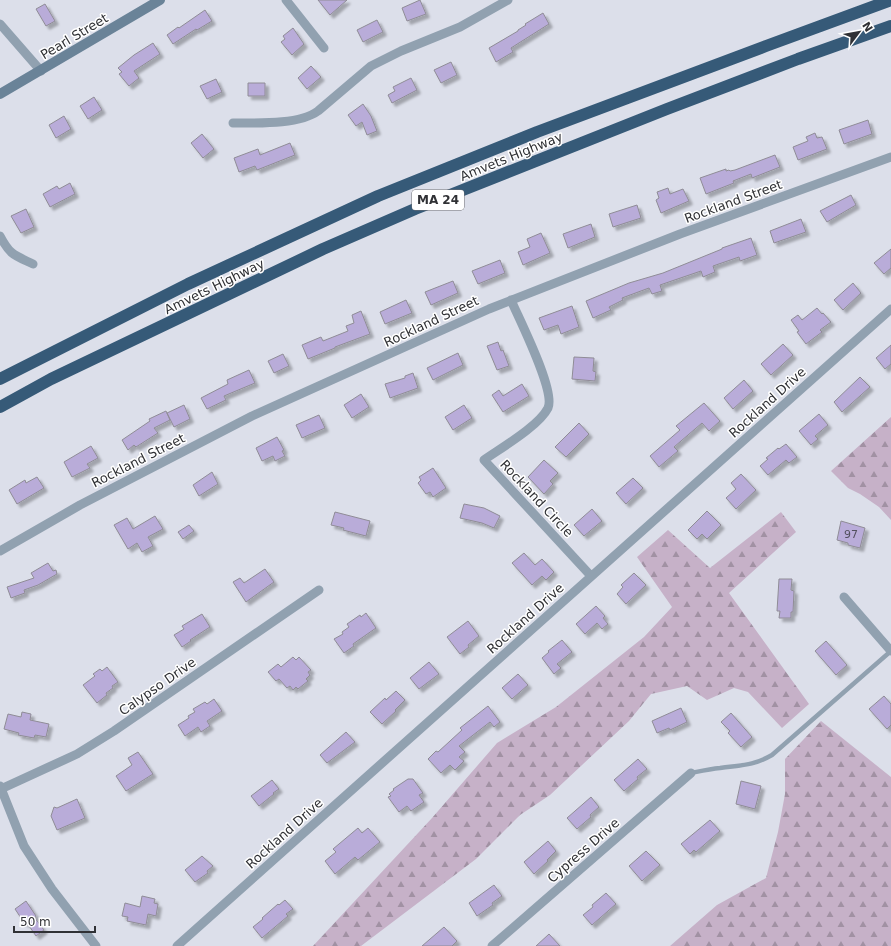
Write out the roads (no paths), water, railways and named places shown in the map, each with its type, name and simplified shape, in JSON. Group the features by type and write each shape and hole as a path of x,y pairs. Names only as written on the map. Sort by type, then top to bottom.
{"highway":[{"name":"Amvets Highway","path":"0,379 188,284 378,196 537,132 891,0"},
{"name":"Amvets Highway","path":"0,407 51,379 324,249 416,209 696,98 798,59 891,26"}],"street":[{"name":"Pearl Street","path":"0,94 160,0"},
{"path":"286,0 324,48"},
{"path":"232,123 260,123 298,120 309,117 371,66 401,51 460,27 508,0"},
{"path":"0,24 41,71"},
{"name":"Rockland Street","path":"0,551 80,505 252,416 511,300 680,234 891,157"},
{"path":"0,236 8,251 33,264"},
{"name":"Rockland Circle","path":"511,300 544,375 550,398 548,407 543,415 533,425 484,460 591,576"},
{"name":"Rockland Drive","path":"177,946 891,309"},
{"name":"Calypso Drive","path":"1,787 78,754 120,727 319,590"},
{"path":"844,597 891,651"},
{"name":"Cypress Drive","path":"492,946 691,773"},
{"path":"1,787 24,846 52,888 96,946"}],"lane":[{"path":"691,773 761,762 772,755 891,651"}]}
